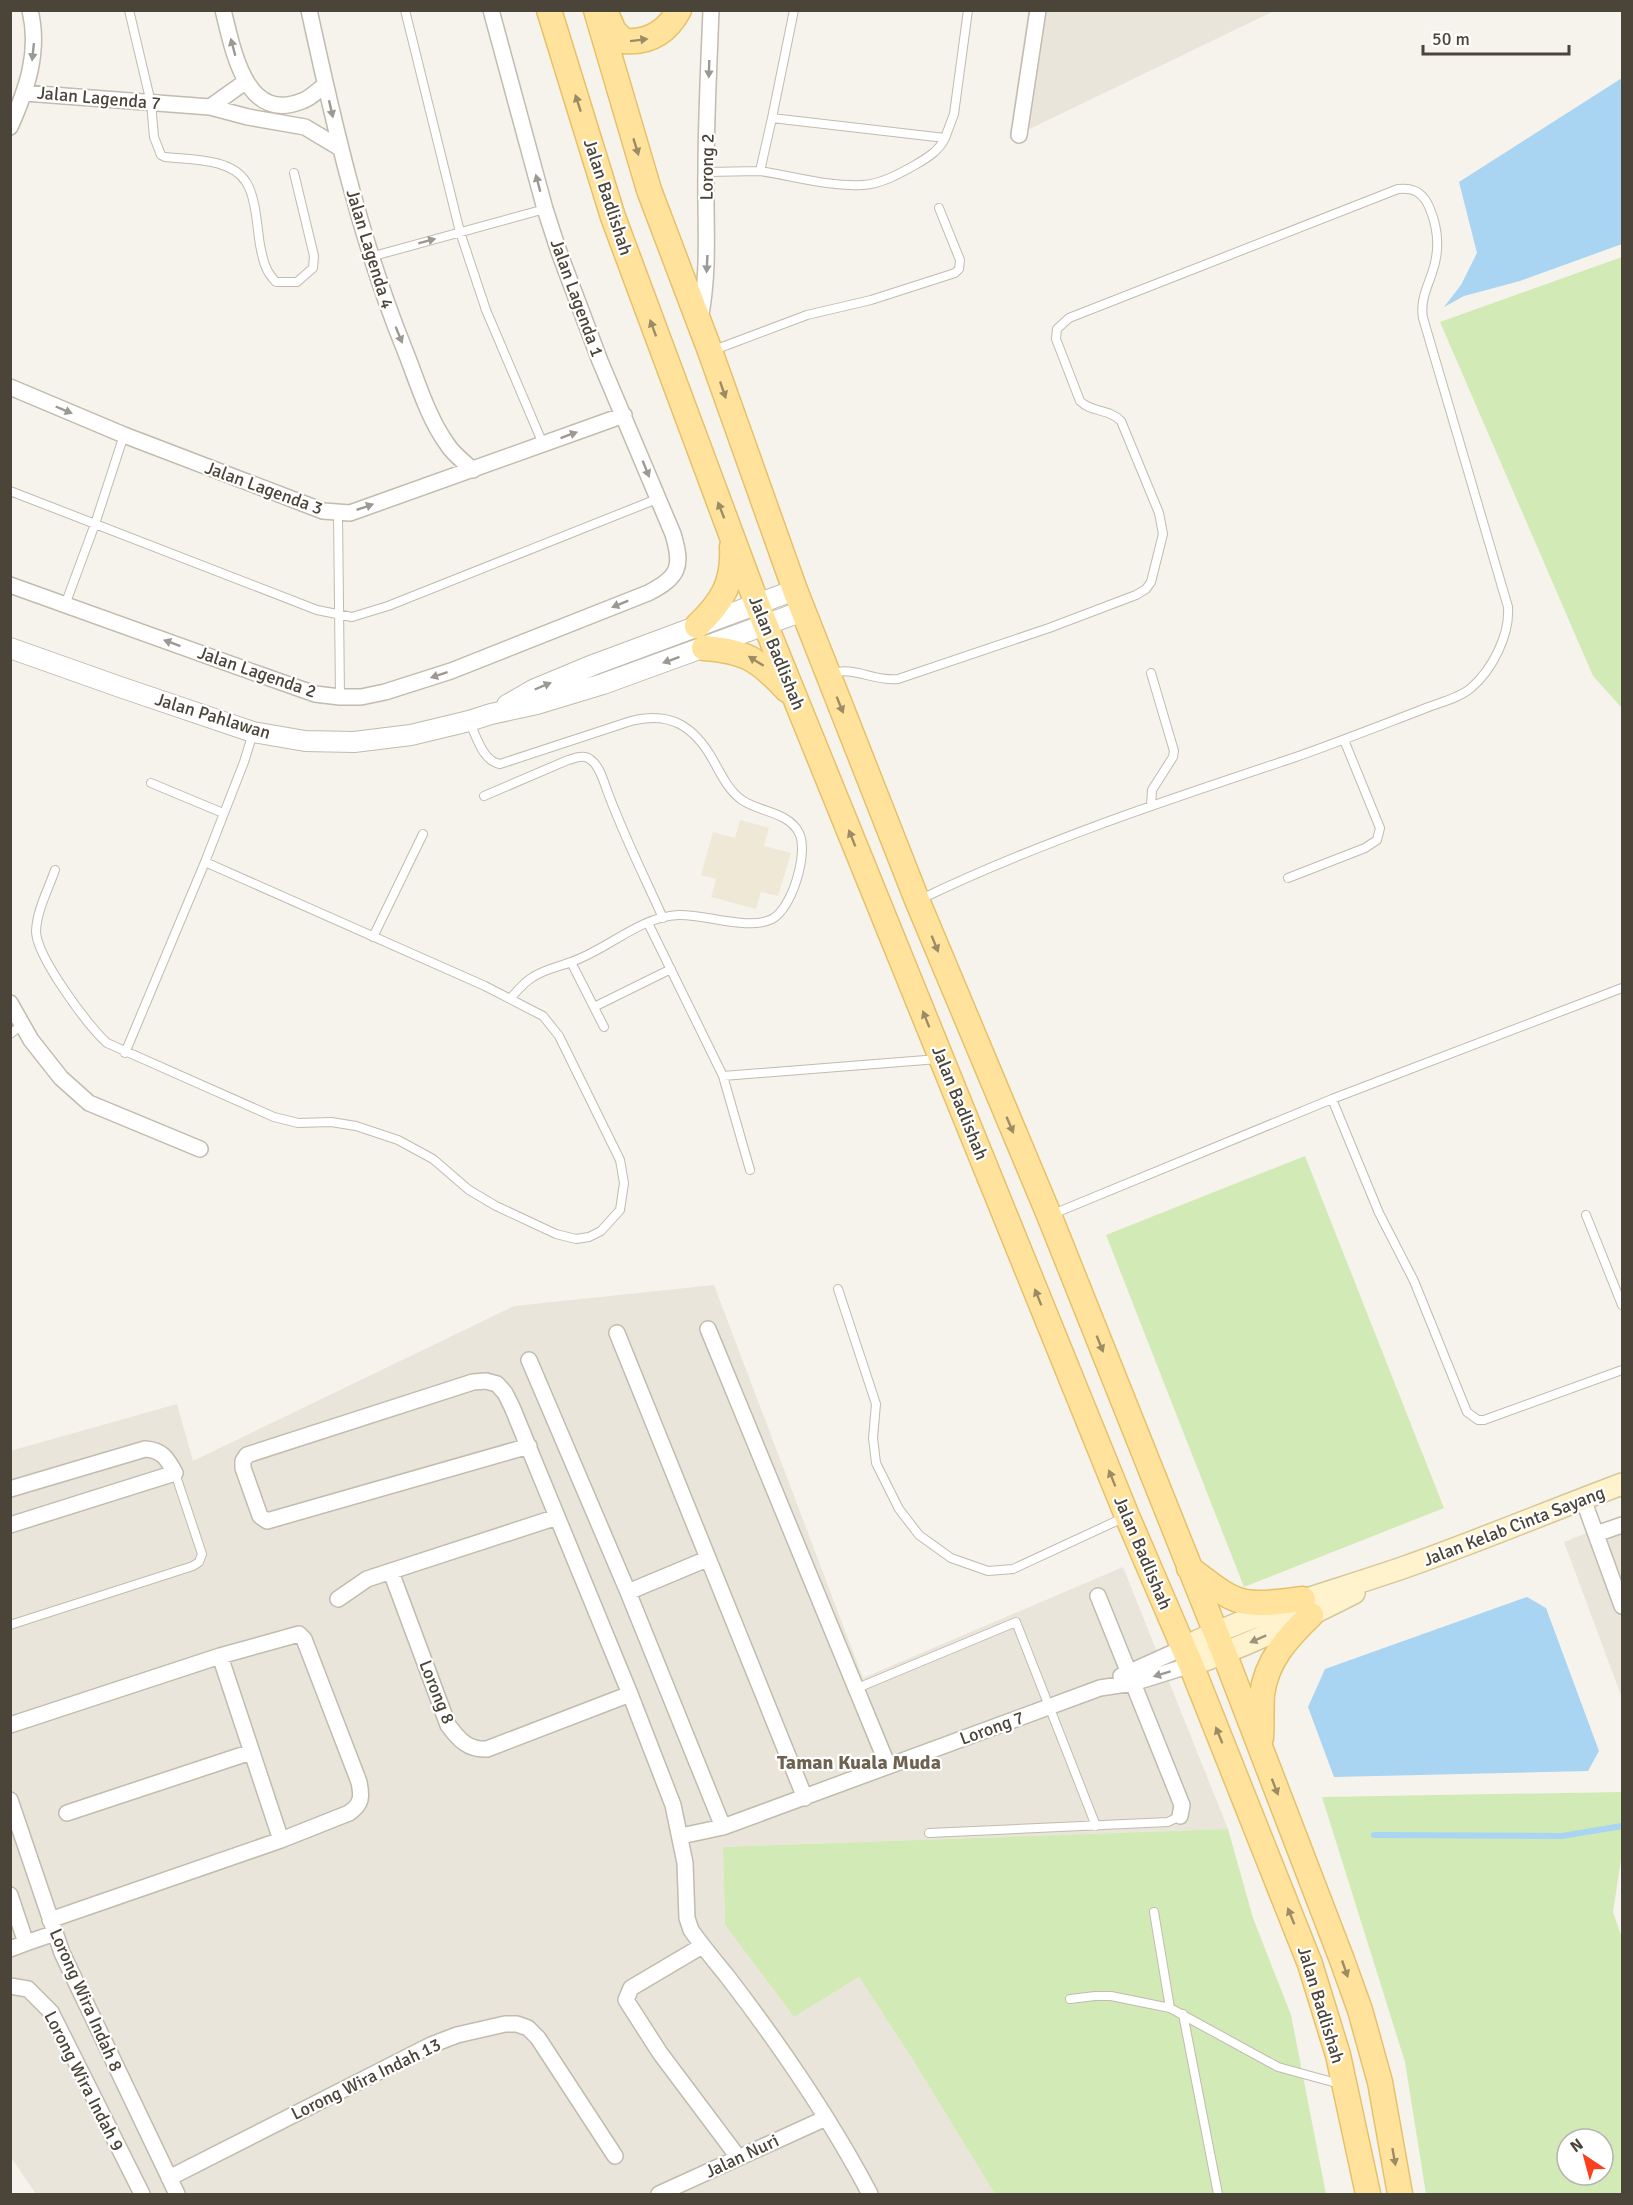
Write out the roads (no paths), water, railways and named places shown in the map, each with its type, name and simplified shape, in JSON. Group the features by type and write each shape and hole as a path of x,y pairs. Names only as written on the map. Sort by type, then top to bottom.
{"main road":[{"name":"Jalan Badlishah","path":"549,10 613,217 761,615 1127,1516 1187,1656 1310,1964 1335,2046 1368,2194"},
{"name":"Jalan Badlishah","path":"596,10 649,190 710,351 799,600 917,900 1049,1215 1220,1643 1360,2010 1380,2082 1400,2194"},
{"path":"605,10 614,31 624,41 634,42 649,40 662,31 680,10"},
{"path":"732,537 733,559 729,580 700,637 747,656 765,667 795,698"},
{"name":"Jalan Kelab Cinta Sayang","path":"1187,1656 1405,1567 1623,1484"},
{"path":"1189,1568 1233,1598 1244,1602 1307,1607 1274,1657 1267,1675 1262,1696 1260,1749"}],"street":[{"path":"25,93 35,46 30,10"},
{"path":"223,10 237,62 245,82 269,103 287,106 304,100 326,85"},
{"name":"Jalan Lagenda 4","path":"309,10 340,148 382,294 434,423 448,446 473,470"},
{"name":"Jalan Lagenda 1","path":"491,10 545,209 600,361 679,553 678,566 672,578"},
{"name":"Lorong 2","path":"699,323 705,294 707,250 706,172 711,10"},
{"path":"1019,135 1038,10"},
{"path":"210,107 245,82"},
{"name":"Jalan Lagenda 7","path":"10,127 25,93 210,107 248,117 306,127 340,148"},
{"name":"Jalan Lagenda 3","path":"10,387 124,435 323,511 338,513 350,513 624,415"},
{"name":"Jalan Lagenda 2","path":"10,585 315,694 361,697 385,692 451,671 648,593 672,578"},
{"name":"Jalan Pahlawan","path":"10,648 253,732 305,741 354,742 411,735 491,714 533,690 583,669 700,637 799,600"},
{"path":"10,1003 16,1030 61,1078 89,1103 200,1149"},
{"path":"708,1329 888,1766"},
{"path":"617,1333 805,1798"},
{"path":"529,1360 628,1593 723,1827"},
{"path":"529,1446 267,1521 260,1516 243,1468 243,1461 248,1455 473,1382 486,1381 497,1384 505,1393 529,1446 673,1804 685,1863 687,1918 691,1930 762,2023 826,2118 870,2194"},
{"path":"10,1489 145,1449 158,1450 167,1458 175,1473 10,1524"},
{"path":"1583,1499 1623,1606"},
{"path":"338,1599 367,1579 557,1517"},
{"path":"1596,1534 1623,1525"},
{"path":"628,1593 707,1559"},
{"name":"Lorong 8","path":"391,1572 448,1725 461,1742 468,1746 487,1749 630,1694"},
{"path":"1098,1596 1182,1805 1180,1815"},
{"path":"10,1725 220,1656 299,1634 304,1639 362,1795 357,1808 349,1813 52,1927 26,1943 10,1949"},
{"path":"220,1656 281,1840"},
{"name":"Lorong 7","path":"681,1836 723,1827 805,1798 1187,1656"},
{"path":"68,1813 250,1752"},
{"name":"Lorong Wira Indah 8","path":"10,1800 52,1927 80,1994 177,2194"},
{"path":"10,1894 26,1943"},
{"path":"702,1946 631,1988 626,2000 660,2053 738,2157"},
{"name":"Lorong Wira Indah 9","path":"10,1986 28,1989 51,2012 142,2194"},
{"name":"Lorong Wira Indah 13","path":"169,2178 404,2057 457,2035 505,2024 517,2024 528,2028 538,2038 615,2156"},
{"name":"Jalan Nuri","path":"659,2194 826,2118"}],"lane":[{"path":"129,10 150,103 154,137 160,155 218,163 246,181 251,193 263,261 267,273 276,282 297,282 313,268 314,256 294,173"},
{"path":"405,10 460,232 486,309 543,444"},
{"path":"760,171 794,10"},
{"path":"706,172 760,171 841,184 864,185 898,174 931,156 943,144 954,114 968,10"},
{"path":"772,118 945,138"},
{"path":"828,674 842,669 888,681 898,679 1049,628 1136,595 1146,589 1151,582 1163,534 1159,513 1120,421 1115,415 1086,407 1080,401 1056,339 1057,329 1069,318 1398,189 1414,189 1422,194 1438,230 1438,248 1421,307 1456,435 1508,607 1509,617 1500,644 1485,673 1464,693 1344,740 1151,806 1014,858 917,900"},
{"path":"710,351 807,315 871,300 955,273 960,260 939,207"},
{"path":"370,256 545,209"},
{"path":"65,605 124,435"},
{"path":"10,491 317,610 352,617 388,606 657,499"},
{"path":"338,513 340,697"},
{"path":"1151,673 1174,744 1173,757 1152,790 1151,806"},
{"path":"469,721 487,757 493,763 500,764 631,721 644,718 671,720 694,733 704,743 724,781 734,794 748,804 787,820 798,830 802,844 801,858 789,902 778,915 770,920 753,923 688,915 663,918 648,923 572,962 557,965 531,978 510,999"},
{"path":"125,1053 205,862 244,762 253,732"},
{"path":"1288,878 1365,848 1377,840 1380,828 1344,740"},
{"path":"484,796 568,760 583,756 591,759 605,784 628,844 663,918"},
{"path":"150,783 223,813"},
{"path":"373,937 423,834"},
{"path":"55,870 38,915 36,934 43,953 67,995 93,1030 106,1043 274,1117 298,1123 331,1122 356,1126 398,1140 433,1159 469,1190 534,1225 556,1234 576,1239 601,1232 620,1210 624,1183 620,1160 555,1030 543,1016 205,862"},
{"path":"648,923 723,1076 750,1170"},
{"path":"572,962 604,1027"},
{"path":"594,1007 670,969"},
{"path":"1049,1215 1332,1099 1623,988"},
{"path":"723,1076 942,1059"},
{"path":"1332,1099 1379,1213 1414,1281 1467,1412 1474,1418 1484,1420 1623,1370"},
{"path":"1586,1215 1623,1305"},
{"path":"838,1289 876,1404 873,1444 876,1463 908,1523 928,1544 951,1558 977,1568 988,1571 1005,1571 1127,1516"},
{"path":"10,1625 193,1566 199,1562 202,1554 175,1473"},
{"path":"855,1689 1016,1622 1096,1826"},
{"path":"929,1833 1168,1822 1180,1815"},
{"path":"1154,1912 1170,2008"},
{"path":"1070,1999 1095,1995 1111,1996 1170,2008 1278,2067 1344,2085"},
{"path":"1183,2014 1218,2194"}],"water":[{"path":"1622,78 1622,244 1520,281 1464,296 1444,307 1461,285 1477,253 1459,182"},
{"path":"1527,1597 1546,1608 1599,1751 1588,1771 1334,1777 1308,1707 1325,1669"}],"waterway":[{"path":"1374,1835 1562,1836 1622,1826"}],"district":[{"name":"Taman Kuala Muda","path":"859,1762"}]}
